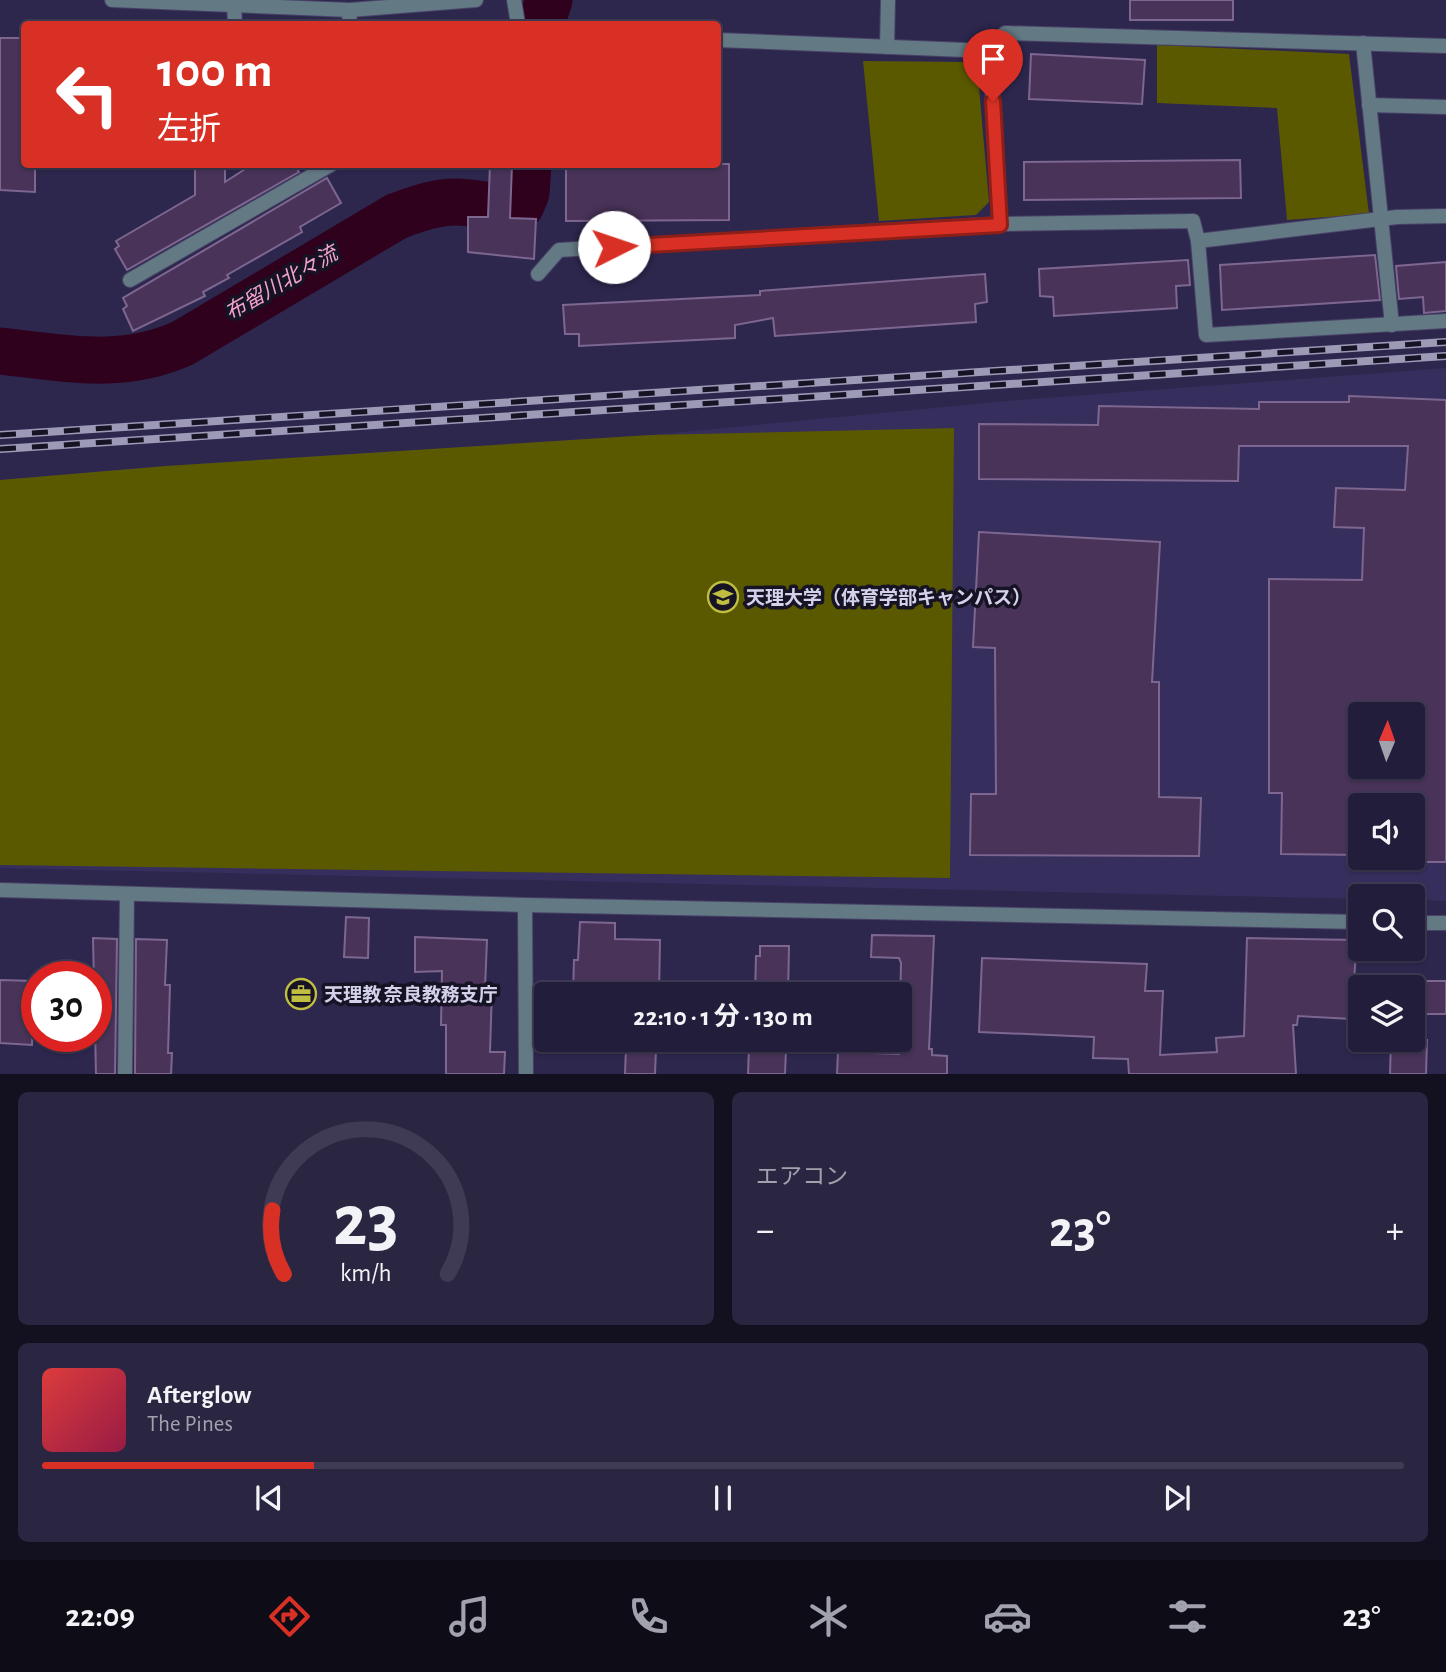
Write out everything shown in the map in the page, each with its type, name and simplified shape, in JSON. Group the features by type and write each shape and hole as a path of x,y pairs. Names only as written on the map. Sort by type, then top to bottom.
{"street":[{"path":"112,0 234,5 350,17 477,0"},
{"path":"514,0 518,21"},
{"path":"887,47 888,0"},
{"path":"234,5 235,21"},
{"path":"1000,225 990,51 1005,33 1446,46"},
{"path":"721,40 990,51"},
{"path":"1363,43 1392,325"},
{"path":"1369,105 1446,107"},
{"path":"130,280 325,168"},
{"path":"1198,241 1381,220 1446,216"},
{"path":"538,274 559,250 1000,225 1192,221 1198,241 1206,335 1446,321"},
{"path":"0,890 525,905 1348,922"},
{"path":"125,1073 127,894"},
{"path":"525,905 526,1073"},
{"path":"1425,923 1446,923"}],"shaded area":[{"path":"1157,45 1349,54 1369,214 1287,220 1277,108 1157,103"},
{"path":"863,61 964,62 978,76 989,202 976,215 879,221"},
{"name":"天理大学（体育学部キャンパス）","path":"1446,368 1446,901 1425,900 1425,884 1348,884 1348,899 0,868 0,480 166,466 650,435 1018,400"},
{"name":"天理大学（体育学部キャンパス）","path":"954,428 950,878 0,865 0,480 166,466 650,435"}],"building":[{"path":"1130,0 1233,0 1233,20 1130,20"},
{"path":"0,38 21,38 21,168 35,168 35,192 0,190"},
{"path":"1031,54 1145,60 1142,104 1029,99"},
{"path":"1240,160 1241,198 1024,200 1024,162"},
{"path":"721,164 729,164 729,220 566,221 566,168 721,168"},
{"path":"195,168 225,168 225,182 247,168 296,168 299,172 127,270 115,249 119,246 116,241 195,195"},
{"path":"490,168 512,168 510,218 536,219 534,259 468,252 468,217 488,217"},
{"path":"327,178 341,203 300,227 302,232 227,275 229,278 203,292 205,296 133,331 123,309 127,306 123,298"},
{"path":"1375,255 1380,300 1222,310 1220,265"},
{"path":"1188,260 1190,285 1176,286 1177,308 1054,316 1053,297 1040,296 1039,269"},
{"path":"1446,262 1446,311 1424,313 1423,297 1399,299 1396,266"},
{"path":"985,274 987,302 975,304 976,322 775,336 773,318 735,325 735,338 579,346 579,334 565,334 563,305 760,295 760,291"},
{"path":"1349,396 1446,400 1446,862 1425,862 1425,793 1348,793 1348,855 1281,854 1282,793 1269,793 1269,579 1362,580 1364,528 1334,527 1336,488 1405,490 1408,446 1239,446 1238,481 979,479 979,424 1098,425 1099,406 1259,409 1259,402 1349,402"},
{"path":"979,532 1160,542 1152,682 1159,682 1159,797 1201,798 1199,856 970,855 971,794 996,794 995,648 973,647"},
{"path":"346,917 369,918 368,958 344,957"},
{"path":"580,922 615,923 615,939 660,940 659,982 573,982 574,960 578,960"},
{"path":"872,935 934,936 929,1049 932,1049 932,1055 947,1056 947,1074 837,1074 838,1052 912,1052 912,982 901,982 899,958 871,957"},
{"path":"415,937 487,940 485,988 492,988 490,1052 505,1052 504,1074 446,1074 446,1025 441,1025 442,971 415,972"},
{"path":"93,938 117,939 115,1074 96,1074 96,1052 112,1052 112,961 94,961"},
{"path":"1247,938 1348,940 1348,961 1355,961 1354,975 1348,975 1348,1019 1298,1016 1297,1025 1293,1025 1296,1074 1129,1074 1128,1059 1093,1058 1094,1037 979,1032 982,958 1147,964 1145,991 1163,991 1160,1055 1217,1052 1216,1038 1244,1036"},
{"path":"136,939 167,940 165,985 170,985 168,1053 172,1053 171,1074 135,1074"},
{"path":"760,946 789,946 788,982 755,982 756,956 760,956"},
{"path":"0,980 21,981 21,1044 0,1043"},
{"path":"1425,981 1446,981 1446,1014 1425,1014"},
{"path":"1427,1040 1426,1074 1390,1074 1391,1052 1425,1052"},
{"path":"626,1052 656,1052 655,1074 625,1074"},
{"path":"749,1052 786,1052 785,1074 748,1074"}],"waterway":[{"name":"布留川北々流","path":"542,21 549,0"},
{"name":"布留川北々流","path":"0,351 93,360 115,360 160,352 183,343 397,216 448,202 497,207 521,205 526,193 528,168"}],"railway":[{"path":"0,435 1446,342"},
{"path":"0,449 1446,356"}],"place":[{"name":"天理大学（体育学部キャンパス）","path":"723,597"},
{"name":"天理教 奈良教務支庁","path":"301,994"}],"route":[{"path":"614,247 1000,225 993,101"}]}
